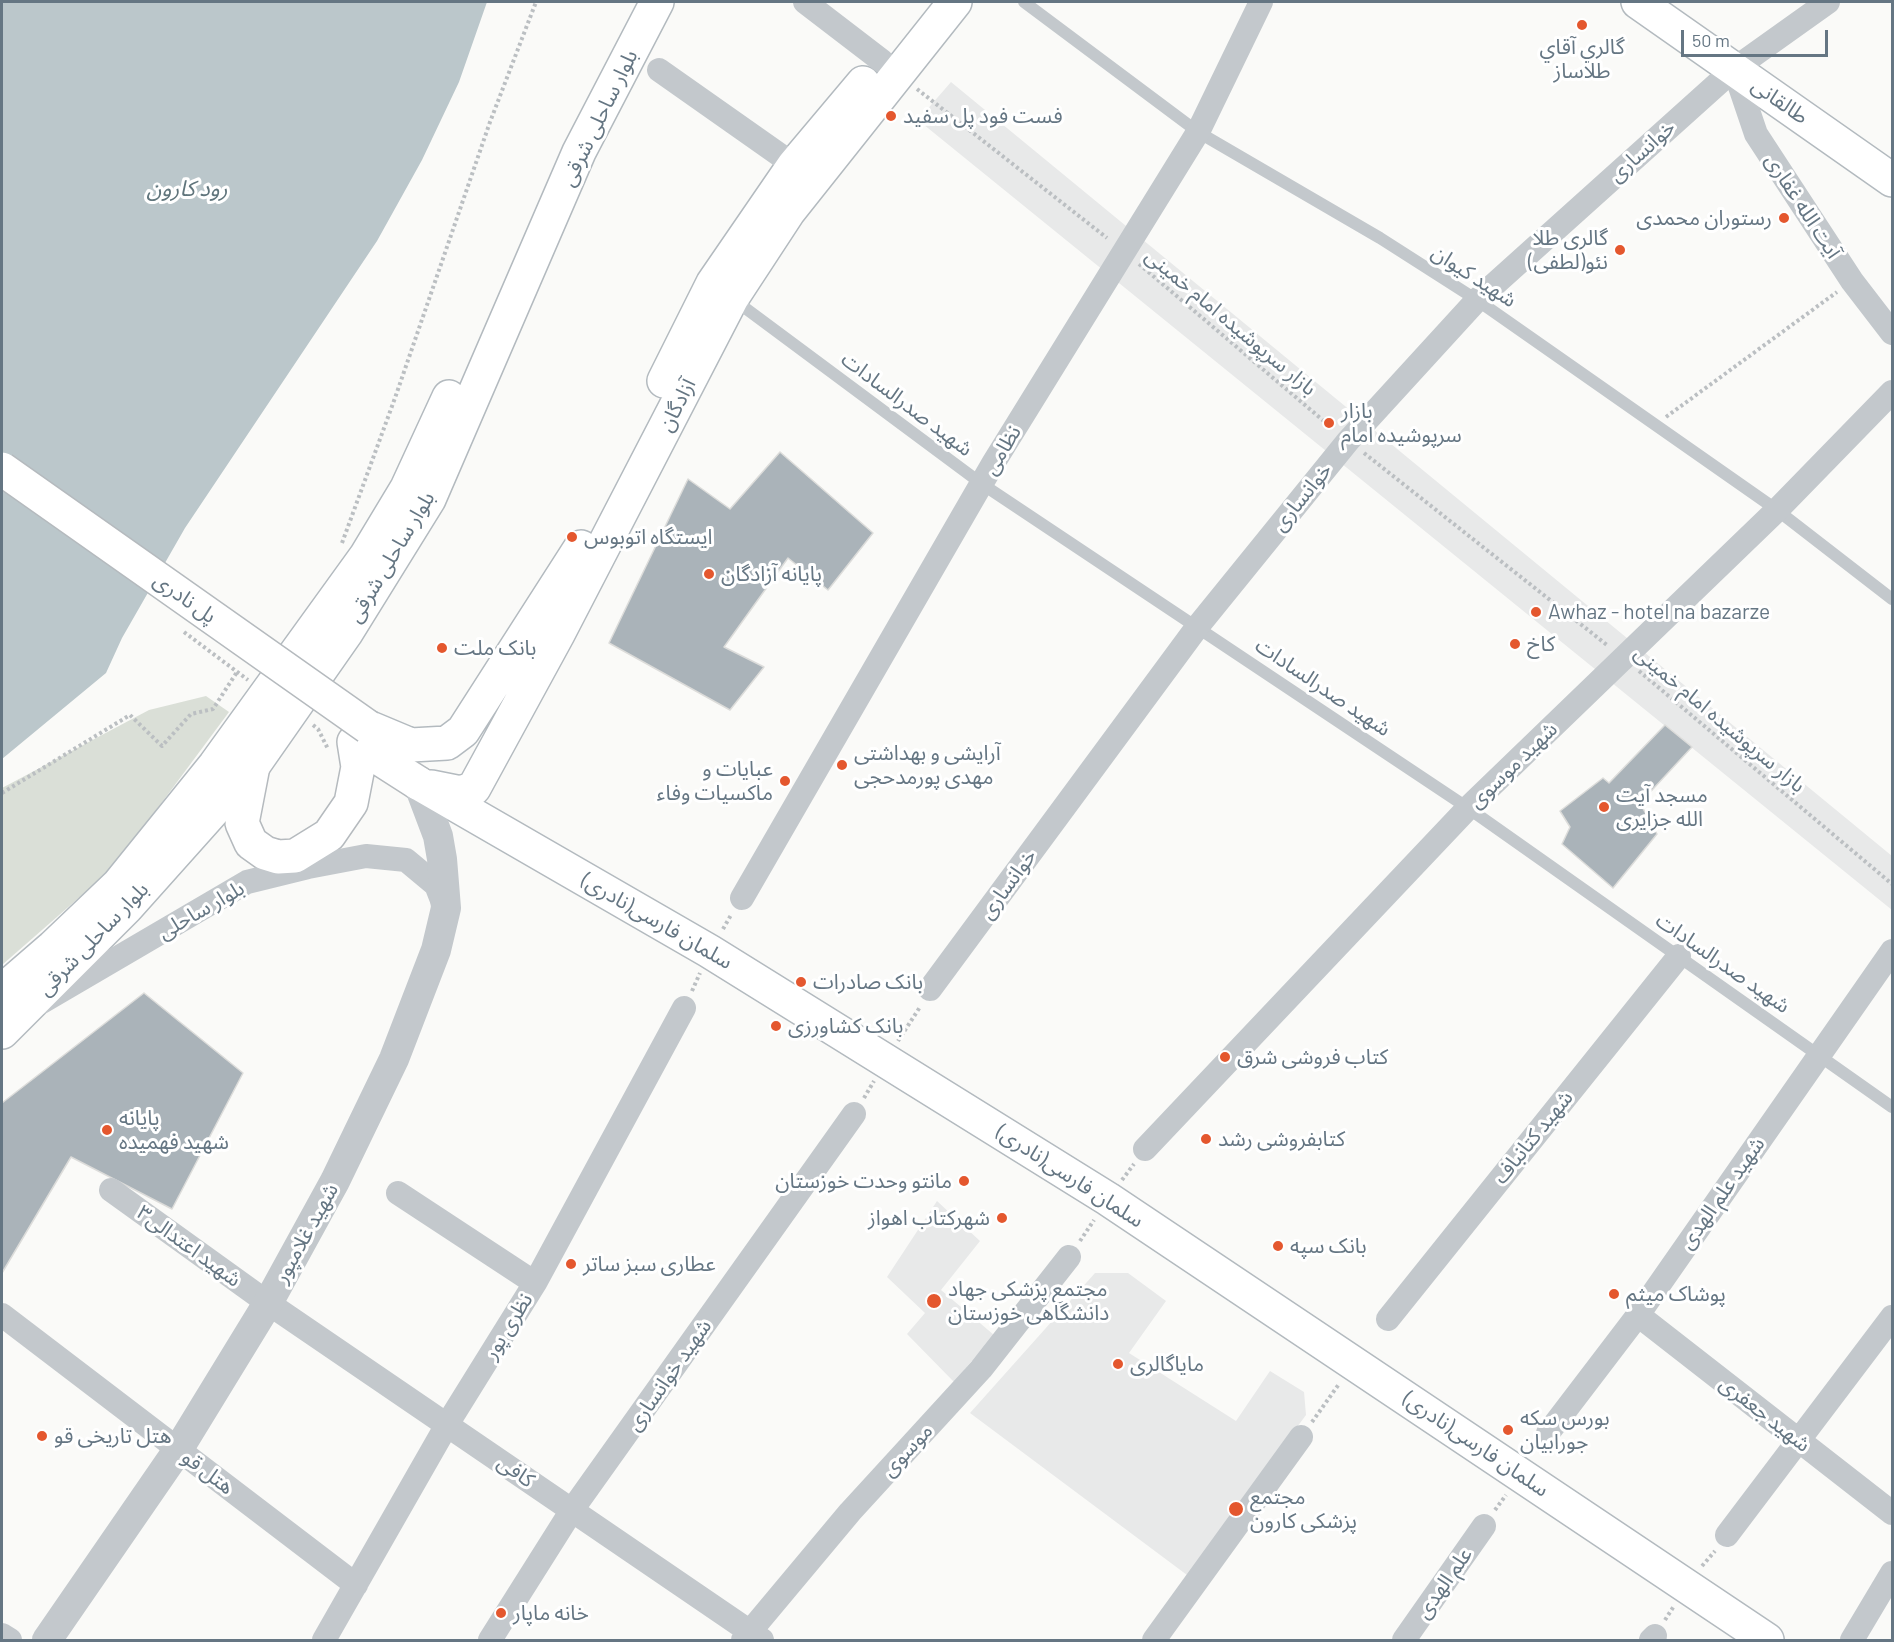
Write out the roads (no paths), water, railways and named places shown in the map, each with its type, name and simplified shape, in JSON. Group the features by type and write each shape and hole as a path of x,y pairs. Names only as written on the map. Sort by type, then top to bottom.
{"main road":[{"name":"بلوار ساحلی شرقی","path":"8,1012 53,947 118,885 215,765 366,556 407,488 559,144 633,2"},
{"name":"بلوار ساحلی شرقی","path":"8,1012 127,907 252,766 346,633 429,499 579,152 657,2"},
{"name":"آزادگان","path":"418,783 447,792 461,793 474,788 558,634 732,298 789,211 890,67 927,2"},
{"name":"آزادگان","path":"350,743 411,745 447,743 463,731 579,551 713,283 795,165 955,2"},
{"name":"طالقانی","path":"1638,2 1893,180"},
{"name":"پل نادری","path":"2,469 350,743"},
{"name":"پل نادری","path":"2,489 88,548 350,743"},
{"path":"252,766 242,823 251,843 265,853 278,857 295,856 329,835 351,803 358,767 350,743"},
{"name":"سلمان فارسی(نادری)","path":"350,743 710,951 1098,1193 1767,1641"}],"street":[{"path":"805,2 890,67"},
{"name":"نظامی","path":"742,898 982,484 1198,132 1261,2"},
{"path":"1665,2 1687,36"},
{"name":"خوانساری","path":"930,989 1198,626 1348,441 1477,300 1734,69 1828,2"},
{"name":"آیت الله غفاری","path":"1734,69 1756,134 1852,281 1893,333"},
{"path":"659,70 795,165"},
{"name":"شهید موسوی","path":"1145,1149 1468,808 1777,510 1893,392"},
{"name":"شهید غلامپور","path":"46,1641 178,1450 268,1303 335,1181 394,1059 436,950 446,908 438,836 418,783"},
{"name":"بلوار ساحلی","path":"8,1012 79,982 247,882 257,879 366,856 406,860 435,885 446,908"},
{"name":"شهید علم الهدی","path":"1548,1433 1638,1315 1893,951"},
{"name":"شهید کتانباف","path":"1388,1319 1678,956"},
{"name":"نظری پور","path":"324,1641 448,1423 535,1283 684,1008"},
{"name":"شهید خوانساری","path":"490,1641 572,1510 854,1114"},
{"name":"شهید اعتدالی۳","path":"111,1190 268,1303"},
{"path":"398,1193 535,1283"},
{"name":"موسوی","path":"752,1637 850,1512 981,1370 1069,1257"},
{"name":"کافی","path":"268,1303 448,1423 752,1637"},
{"name":"شهید جعفری","path":"1638,1315 1893,1513"},
{"name":"هتل قو","path":"2,1316 356,1585"},
{"path":"1727,1535 1893,1317"},
{"path":"1154,1641 1301,1437"},
{"name":"علم الهدی","path":"1404,1641 1484,1526"},
{"path":"1852,1640 1893,1573"},
{"path":"2,1635 10,1641"}],"lane":[{"name":"شهید کیوان","path":"1024,2 1198,132 1380,238 1477,300 1777,510 1893,598"},
{"name":"شهید صدرالسادات","path":"732,298 982,484 1468,808 1893,1107"}],"water":[{"name":"رود کارون","path":"2,2 487,2 459,82 422,160 377,241 185,528 122,638 106,673 2,759"}],"place":[{"name":"گالري آقاي طلاساز","path":"1582,25"},
{"name":"فست فود پل سفید","path":"891,116"},
{"name":"رستوران محمدی","path":"1784,218"},
{"name":"گالری طلا نئو(لطفی)","path":"1620,250"},
{"name":"بازار سرپوشیده امام","path":"1329,423"},
{"name":"ایستگاه اتوبوس","path":"572,537"},
{"name":"پایانه آزادگان","path":"709,574"},
{"name":"Awhaz - hotel na bazarze","path":"1536,612"},
{"name":"کاخ","path":"1515,644"},
{"name":"بانک ملت","path":"442,648"},
{"name":"آرایشی و بهداشتی مهدی پورمدحجی","path":"842,765"},
{"name":"عبایات و ماکسیات وفاء","path":"785,781"},
{"name":"مسجد آیت الله جزایری","path":"1604,807"},
{"name":"بانک صادرات","path":"801,982"},
{"name":"بانک کشاورزی","path":"776,1026"},
{"name":"کتاب فروشی شرق","path":"1225,1057"},
{"name":"پایانه شهید فهمیده","path":"107,1130"},
{"name":"کتابفروشی رشد","path":"1206,1139"},
{"name":"مانتو وحدت خوزستان","path":"964,1181"},
{"name":"شهرکتاب اهواز","path":"1002,1218"},
{"name":"بانک سپه","path":"1278,1246"},
{"name":"عطاری سبز ساتر","path":"571,1264"},
{"name":"پوشاک میثم","path":"1614,1294"},
{"name":"مجتمع پزشکی جهاد دانشگاهی خوزستان","path":"934,1301"},
{"name":"مایاگالری","path":"1118,1364"},
{"name":"بورس سکه جورابیان","path":"1508,1430"},
{"name":"هتل تاریخی قو","path":"42,1436"},
{"name":"مجتمع پزشکی کارون","path":"1236,1509"},
{"name":"خانه ماپار","path":"501,1613"}]}
